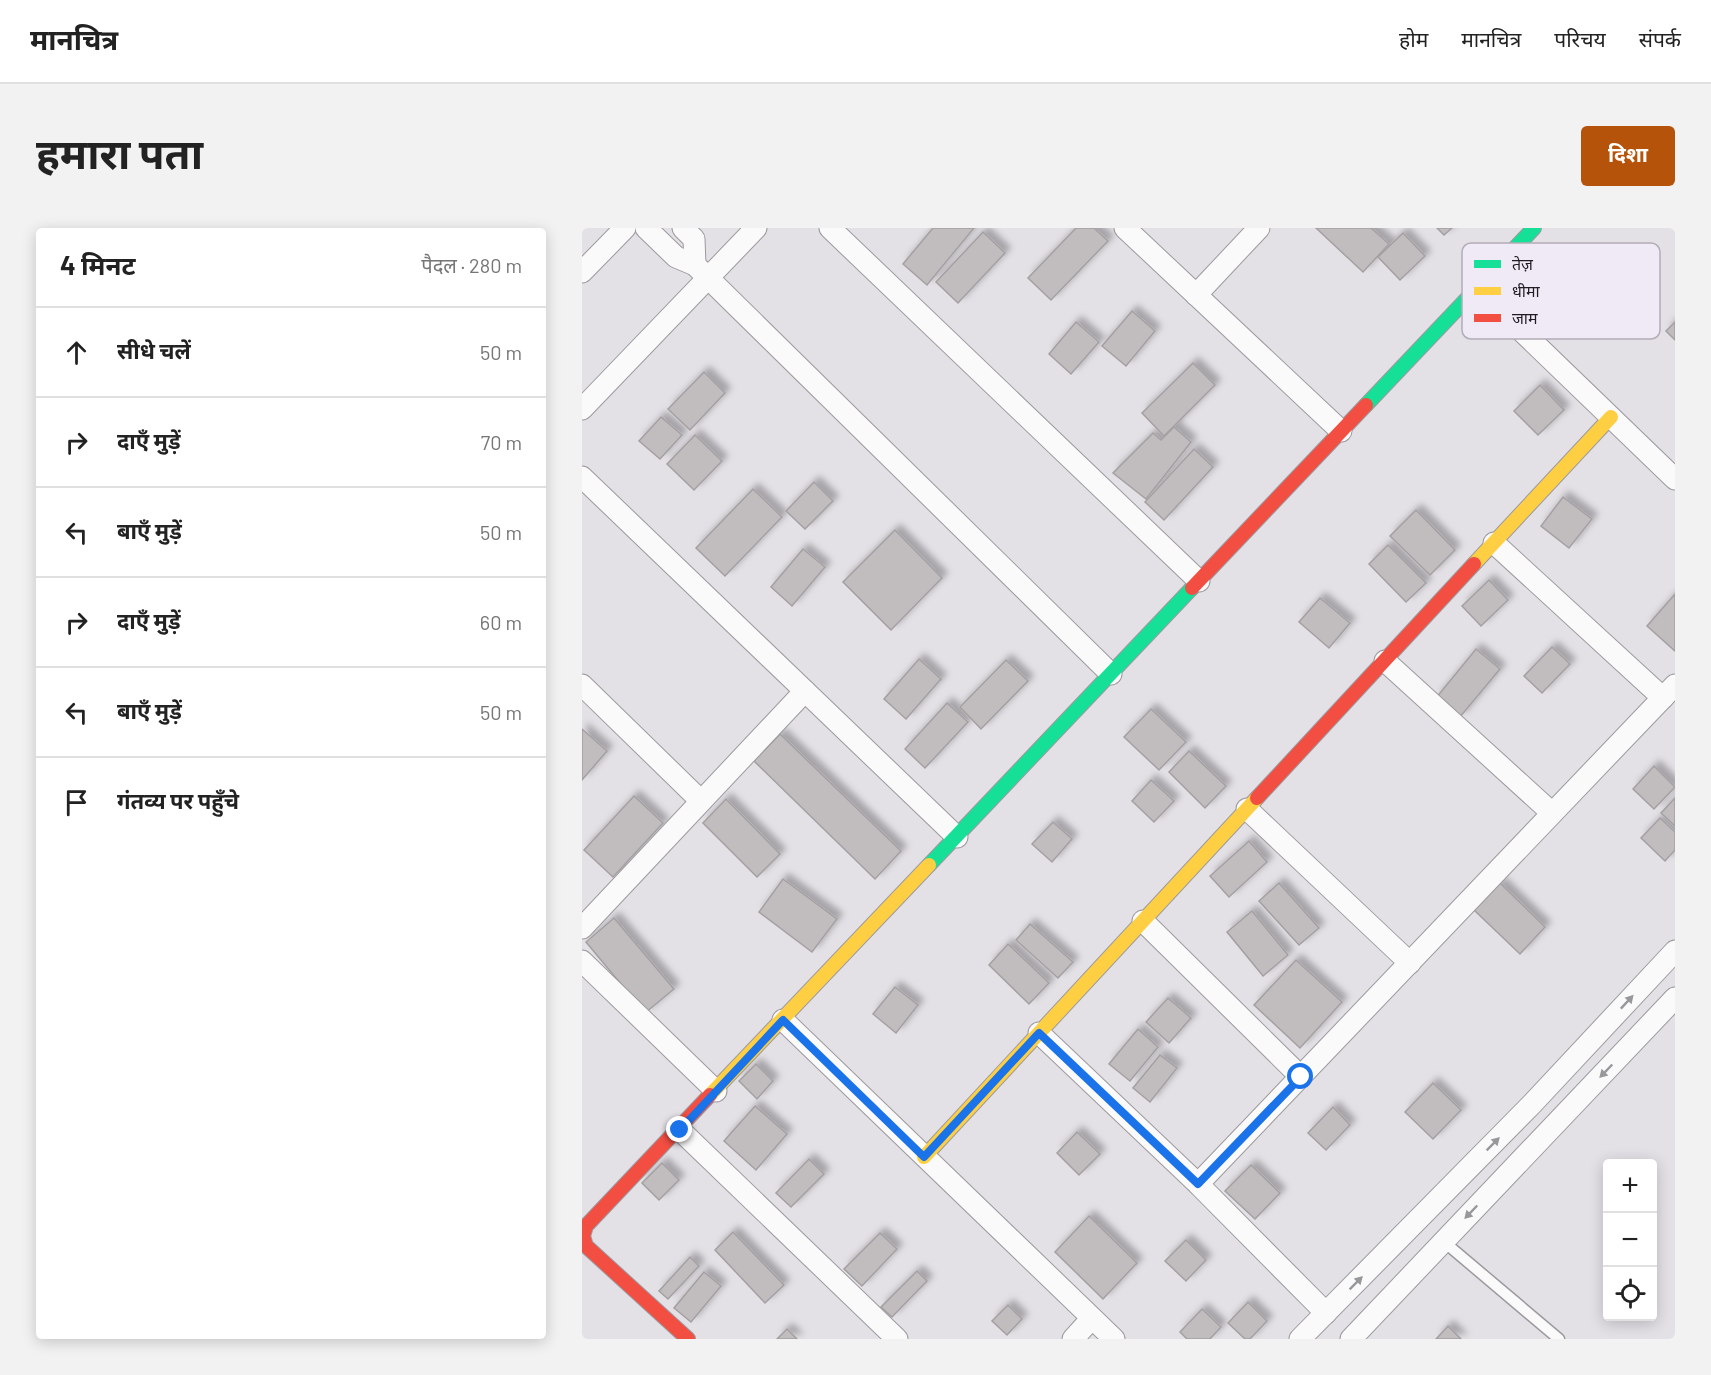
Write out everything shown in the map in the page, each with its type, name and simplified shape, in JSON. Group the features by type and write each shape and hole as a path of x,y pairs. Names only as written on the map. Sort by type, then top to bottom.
{"street":[{"path":"582,272 625,228"},
{"path":"646,228 676,257 702,271 1111,674"},
{"path":"683,228 694,239 702,271"},
{"path":"582,409 702,271 756,228"},
{"path":"830,228 1199,581"},
{"path":"1125,228 1341,431"},
{"path":"1196,295 1259,228"},
{"path":"1520,243 1534,228"},
{"path":"688,1339 586,1246 583,1236 586,1226 680,1130 1462,304"},
{"path":"1530,339 1675,479"},
{"path":"924,1157 1611,417"},
{"path":"582,477 957,837"},
{"path":"1198,1184 1669,692 1494,543"},
{"path":"1385,661 1552,813"},
{"path":"582,685 701,801"},
{"path":"582,928 805,691"},
{"path":"1247,809 1410,963"},
{"path":"1143,921 1301,1077"},
{"path":"1300,1339 1532,1104 1675,951"},
{"path":"582,961 716,1091"},
{"path":"1351,1339 1675,998"},
{"path":"783,1020 1114,1339"},
{"path":"1039,1033 1198,1184 1326,1313"},
{"path":"680,1130 897,1339"},
{"path":"1390,1248 1414,1272"},
{"path":"1073,1339 1092,1318"}],"lane":[{"path":"1443,1241 1559,1339"}],"building":[{"path":"933,228 974,228 927,285 903,264"},
{"path":"1076,228 1094,228 1108,241 1051,300 1028,278"},
{"path":"1316,228 1371,228 1389,244 1363,272"},
{"path":"1437,228 1452,228 1444,235"},
{"path":"983,232 1005,253 958,303 936,282"},
{"path":"1403,233 1425,256 1400,280 1378,257"},
{"path":"1132,311 1155,331 1126,366 1102,346"},
{"path":"1076,322 1099,342 1071,374 1049,354"},
{"path":"1675,322 1675,340 1666,331"},
{"path":"1193,363 1215,385 1164,436 1142,413"},
{"path":"704,372 725,393 690,430 668,409"},
{"path":"1540,385 1564,410 1538,435 1514,411"},
{"path":"661,417 682,435 660,459 639,441"},
{"path":"1174,427 1191,442 1146,499 1113,473 1153,433 1161,440"},
{"path":"695,435 722,461 694,490 667,464"},
{"path":"1194,449 1213,467 1164,520 1145,502"},
{"path":"814,482 833,501 805,529 786,511"},
{"path":"753,489 782,517 725,576 696,548"},
{"path":"1563,497 1592,519 1569,548 1541,526"},
{"path":"1416,510 1455,550 1430,575 1390,536"},
{"path":"895,530 942,578 891,630 843,582"},
{"path":"1388,545 1426,583 1406,602 1369,564"},
{"path":"803,549 825,567 792,606 771,587"},
{"path":"1489,580 1508,600 1481,626 1462,606"},
{"path":"1675,594 1675,651 1647,626"},
{"path":"1320,598 1350,623 1329,648 1299,622"},
{"path":"1552,647 1570,664 1542,693 1524,676"},
{"path":"1476,649 1500,669 1460,717 1436,698"},
{"path":"919,659 941,679 906,719 884,699"},
{"path":"1006,660 1028,681 981,729 960,707"},
{"path":"947,703 968,722 925,768 905,749"},
{"path":"1151,709 1186,742 1159,770 1124,737"},
{"path":"582,729 607,751 582,780"},
{"path":"780,734 901,851 875,879 754,761"},
{"path":"1189,751 1226,786 1205,808 1169,772"},
{"path":"1654,766 1675,787 1654,809 1633,789"},
{"path":"1151,780 1174,801 1154,822 1132,801"},
{"path":"634,796 663,823 613,877 584,850"},
{"path":"1675,798 1675,826 1661,813"},
{"path":"726,799 780,854 757,877 703,823"},
{"path":"1660,818 1675,832 1675,850 1665,861 1641,838"},
{"path":"1053,822 1072,839 1052,862 1032,844"},
{"path":"1249,841 1267,862 1229,897 1210,876"},
{"path":"783,879 837,919 812,952 759,912"},
{"path":"1279,883 1319,928 1299,945 1259,901"},
{"path":"1500,883 1545,927 1520,954 1474,910"},
{"path":"1252,911 1288,955 1263,976 1227,932"},
{"path":"614,918 674,989 645,1013 586,942"},
{"path":"1030,924 1073,962 1058,978 1016,940"},
{"path":"1008,944 1049,983 1029,1004 989,965"},
{"path":"1296,960 1342,1002 1300,1048 1254,1005"},
{"path":"895,987 918,1005 896,1033 873,1014"},
{"path":"1168,998 1191,1018 1169,1043 1146,1022"},
{"path":"1138,1029 1158,1047 1130,1081 1109,1064"},
{"path":"1160,1055 1177,1068 1150,1102 1133,1088"},
{"path":"756,1064 773,1081 757,1099 739,1081"},
{"path":"1433,1083 1461,1110 1433,1139 1405,1112"},
{"path":"755,1106 787,1134 756,1170 724,1141"},
{"path":"1333,1107 1350,1125 1326,1150 1308,1133"},
{"path":"1077,1132 1100,1154 1079,1175 1057,1153"},
{"path":"809,1159 824,1174 791,1207 776,1193"},
{"path":"662,1163 679,1180 659,1200 642,1183"},
{"path":"1251,1165 1280,1193 1255,1219 1225,1191"},
{"path":"1089,1216 1137,1263 1103,1299 1055,1252"},
{"path":"733,1232 784,1285 765,1303 715,1250"},
{"path":"880,1233 897,1249 862,1286 844,1269"},
{"path":"1186,1240 1206,1260 1186,1281 1165,1261"},
{"path":"690,1257 699,1266 668,1299 659,1291"},
{"path":"917,1271 927,1281 892,1317 881,1307"},
{"path":"704,1272 721,1286 691,1322 674,1308"},
{"path":"1248,1302 1267,1321 1250,1339 1245,1339 1228,1323"},
{"path":"1008,1305 1022,1319 1007,1335 992,1321"},
{"path":"1202,1309 1221,1327 1210,1339 1187,1339 1180,1332"},
{"path":"1448,1326 1461,1339 1436,1339"},
{"path":"787,1329 797,1339 777,1339"}],"traffic: fast":[{"path":"1520,243 1534,228"},
{"path":"1366,405 1462,304"},
{"path":"929,865 1192,588"}],"traffic: slow":[{"path":"1474,564 1611,417"},
{"path":"924,1157 1257,798"},
{"path":"710,1095 929,865"}],"traffic: jam":[{"path":"1192,588 1366,405"},
{"path":"1257,798 1474,564"},
{"path":"688,1339 586,1246 583,1236 586,1226 710,1095"}],"route":[{"path":"680,1130 783,1020 924,1157 1039,1033 1198,1184 1301,1077"}]}
